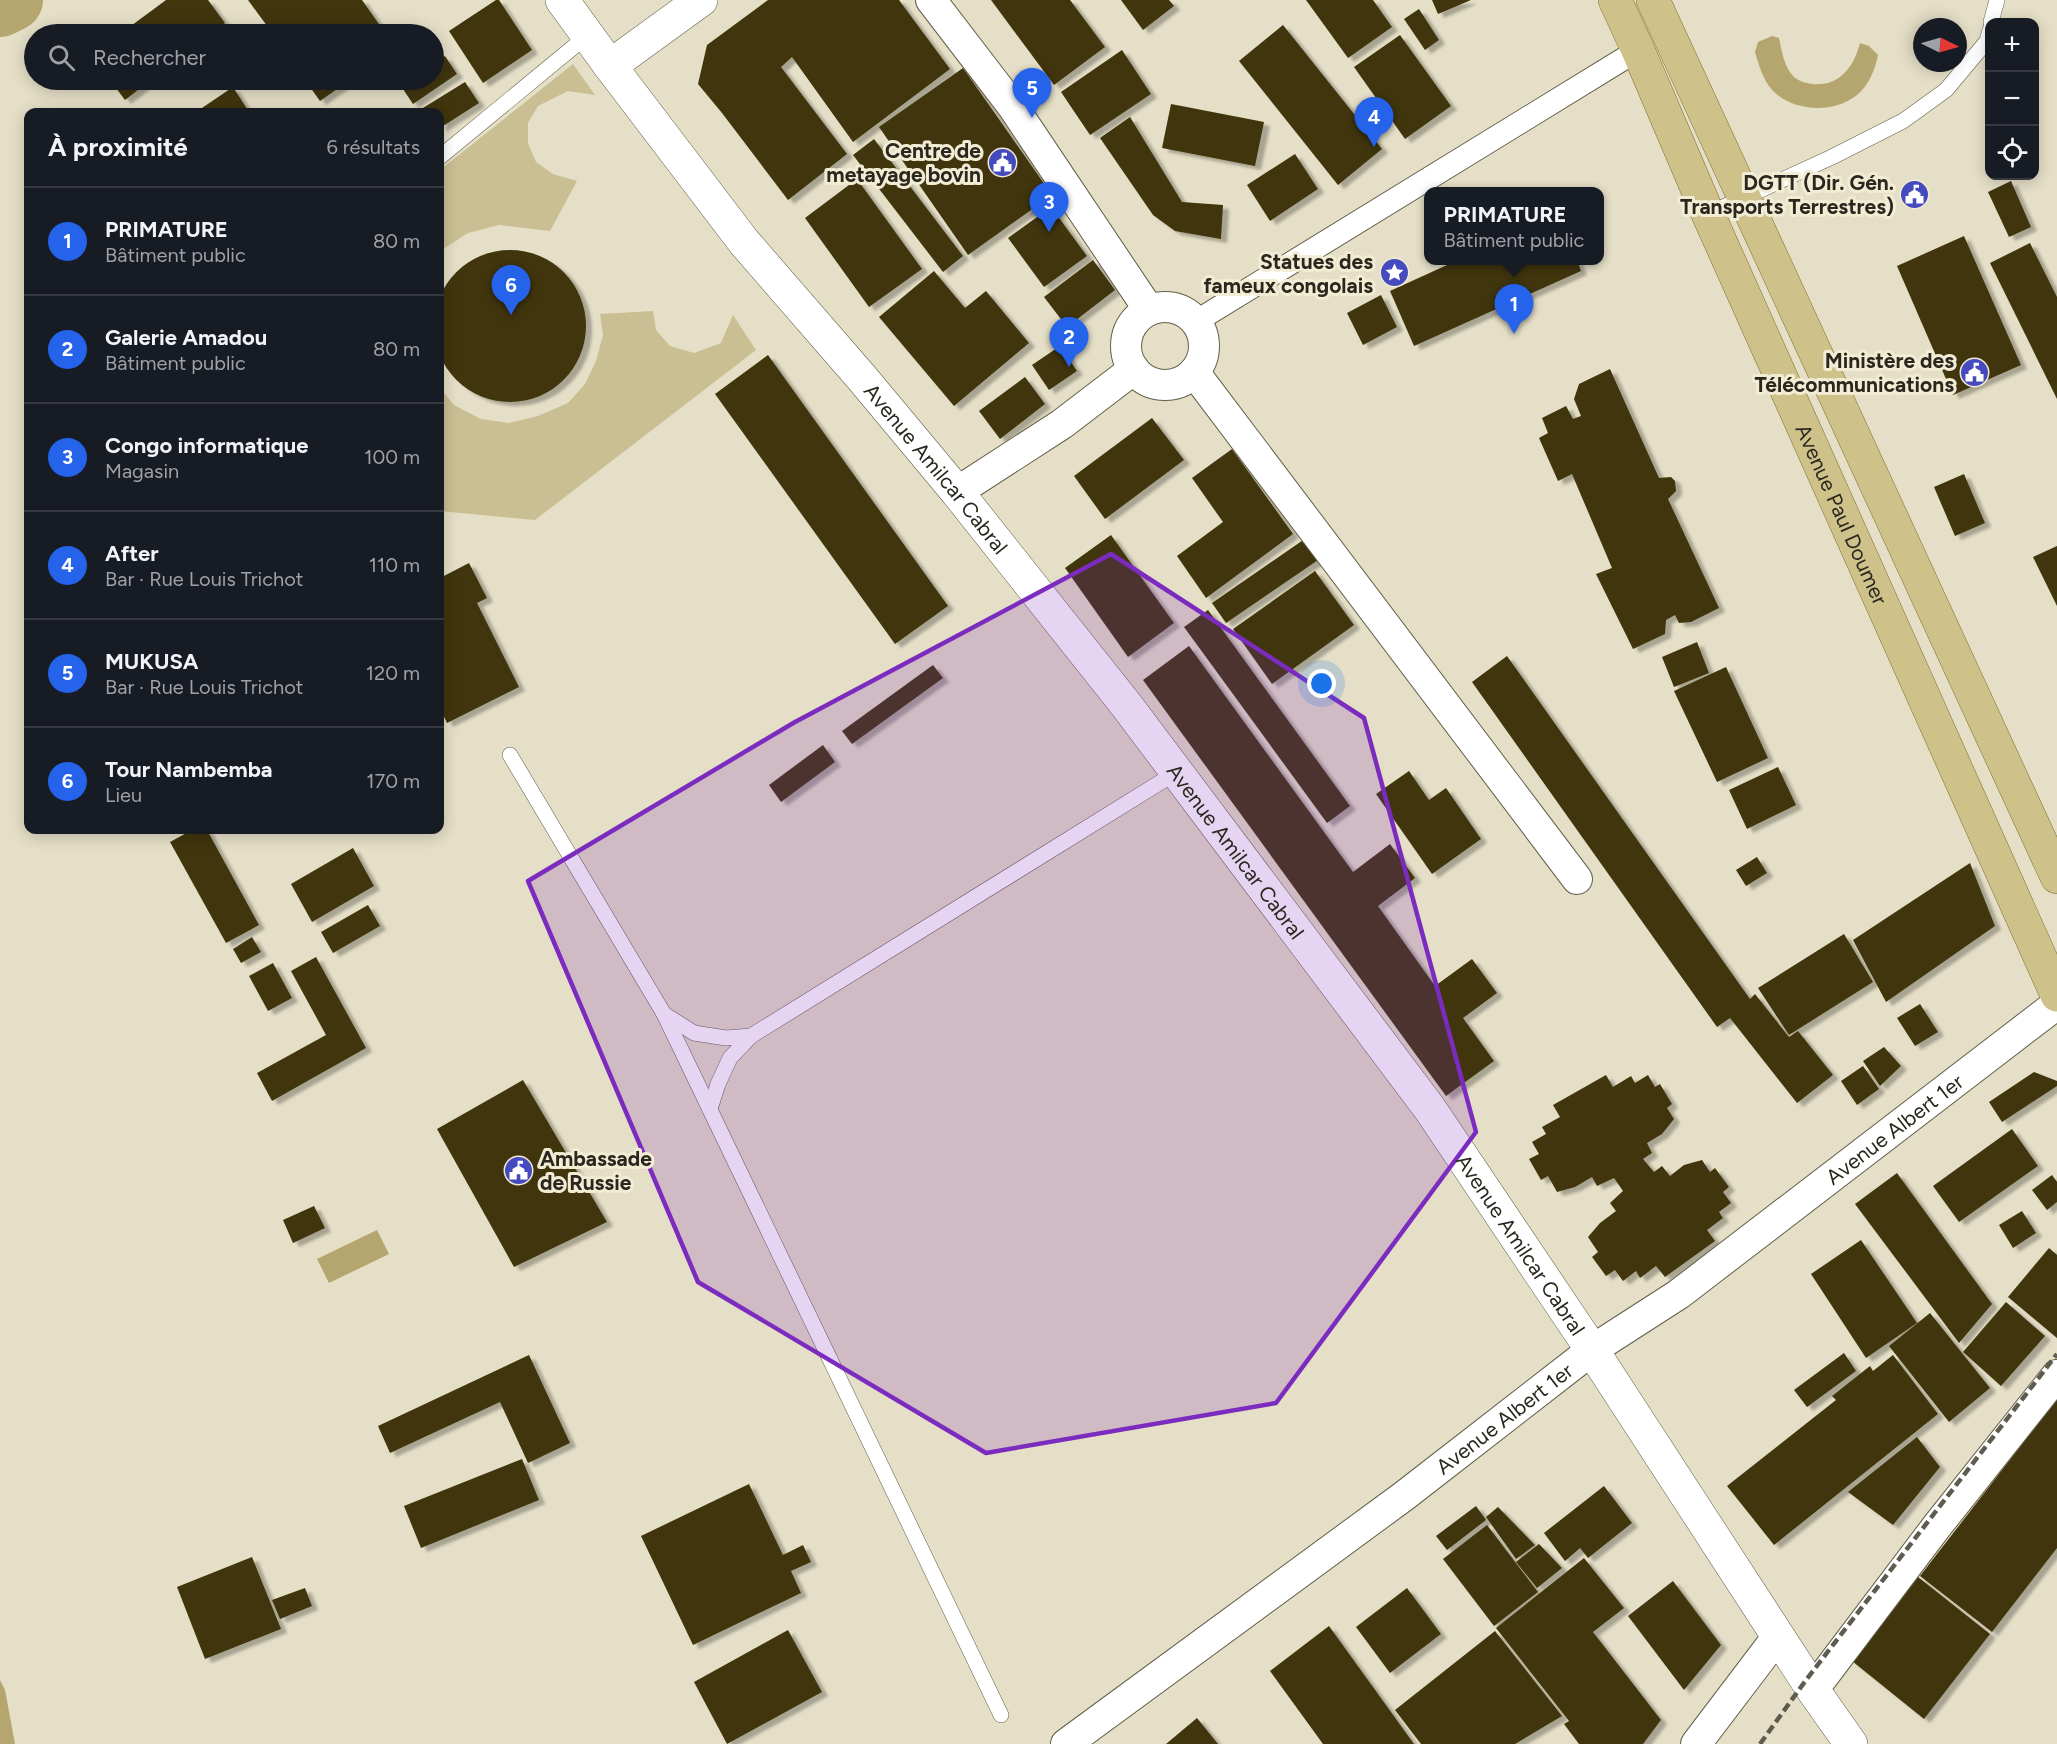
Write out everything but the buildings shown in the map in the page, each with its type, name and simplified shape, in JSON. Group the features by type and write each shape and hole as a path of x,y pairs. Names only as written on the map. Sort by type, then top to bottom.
{"main road":[{"name":"Avenue Amilcar Cabral","path":"562,0 744,242 957,492 1127,706 1430,1109 1592,1350 1851,1744"},
{"path":"610,66 700,0"},
{"name":"Avenue Paul Doumer","path":"1615,0 1708,214 2057,995"},
{"name":"Avenue Paul Doumer","path":"1653,0 2057,878"},
{"path":"1805,431 1842,414"}],"street":[{"path":"931,0 1013,107 1149,310"},
{"path":"1195,322 1638,50"},
{"path":"1163,306 1178,309 1195,322 1200,329 1204,344 1202,359 1194,372 1182,381 1167,385 1152,383 1139,375 1130,363 1126,347 1129,332 1136,319 1149,310 1163,306"},
{"path":"957,492 1062,424 1134,369"},
{"path":"1194,372 1576,879"},
{"name":"Avenue Albert 1er","path":"1066,1744 1395,1503 1592,1350 1679,1294 2057,1004"},
{"path":"1814,1690 1936,1526 2057,1375"},
{"path":"1696,1744 1778,1636"}],"lane":[{"path":"1992,18 1997,0"},
{"path":"444,154 588,35"},
{"path":"1708,214 1903,121 1946,90 1985,43"},
{"path":"510,755 664,1014 1001,1715"},
{"path":"710,1109 730,1058 751,1036 1177,772"},
{"path":"664,1014 694,1034 726,1038 751,1036"}],"highlighted area":[{"path":"1111,554 1364,718 1476,1132 1276,1403 986,1453 698,1282 528,881 795,722"}],"shaded area":[{"path":"1772,36 1779,38 1784,59 1794,77 1809,84 1830,82 1844,74 1854,60 1860,43 1869,46 1878,55 1871,77 1857,95 1837,105 1813,108 1791,103 1772,90 1766,81 1755,52 1758,42"},
{"path":"573,64 595,95 568,91 538,106 528,123 528,143 536,162 553,174 577,181 550,231 499,225 468,233 444,248 444,167"},
{"path":"653,311 656,330 670,346 694,353 721,343 733,315 756,350 535,520 444,511 444,393 454,405 481,419 509,423 538,416 568,403 585,384 596,361 603,335 600,314"},
{"path":"377,1230 389,1254 329,1283 317,1259"},
{"path":"0,1680 5,1690 15,1744 0,1744"}],"waterway":[{"path":"0,6 12,0"}],"railway":[{"path":"1760,1744 1806,1680 2057,1354"}],"place":[{"name":"MUKUSA","path":"1032,118"},
{"name":"After","path":"1374,147"},
{"name":"Centre de metayage bovin","path":"1002,162"},
{"name":"DGTT (Dir. Gén. Transports Terrestres)","path":"1915,194"},
{"name":"Congo informatique","path":"1049,232"},
{"name":"Statues des fameux congolais","path":"1394,273"},
{"name":"Tour Nambemba","path":"511,315"},
{"name":"PRIMATURE","path":"1514,334"},
{"name":"Galerie Amadou","path":"1069,367"},
{"name":"Ministère des Télécommunications","path":"1975,372"},
{"name":"Ambassade de Russie","path":"519,1170"}]}
